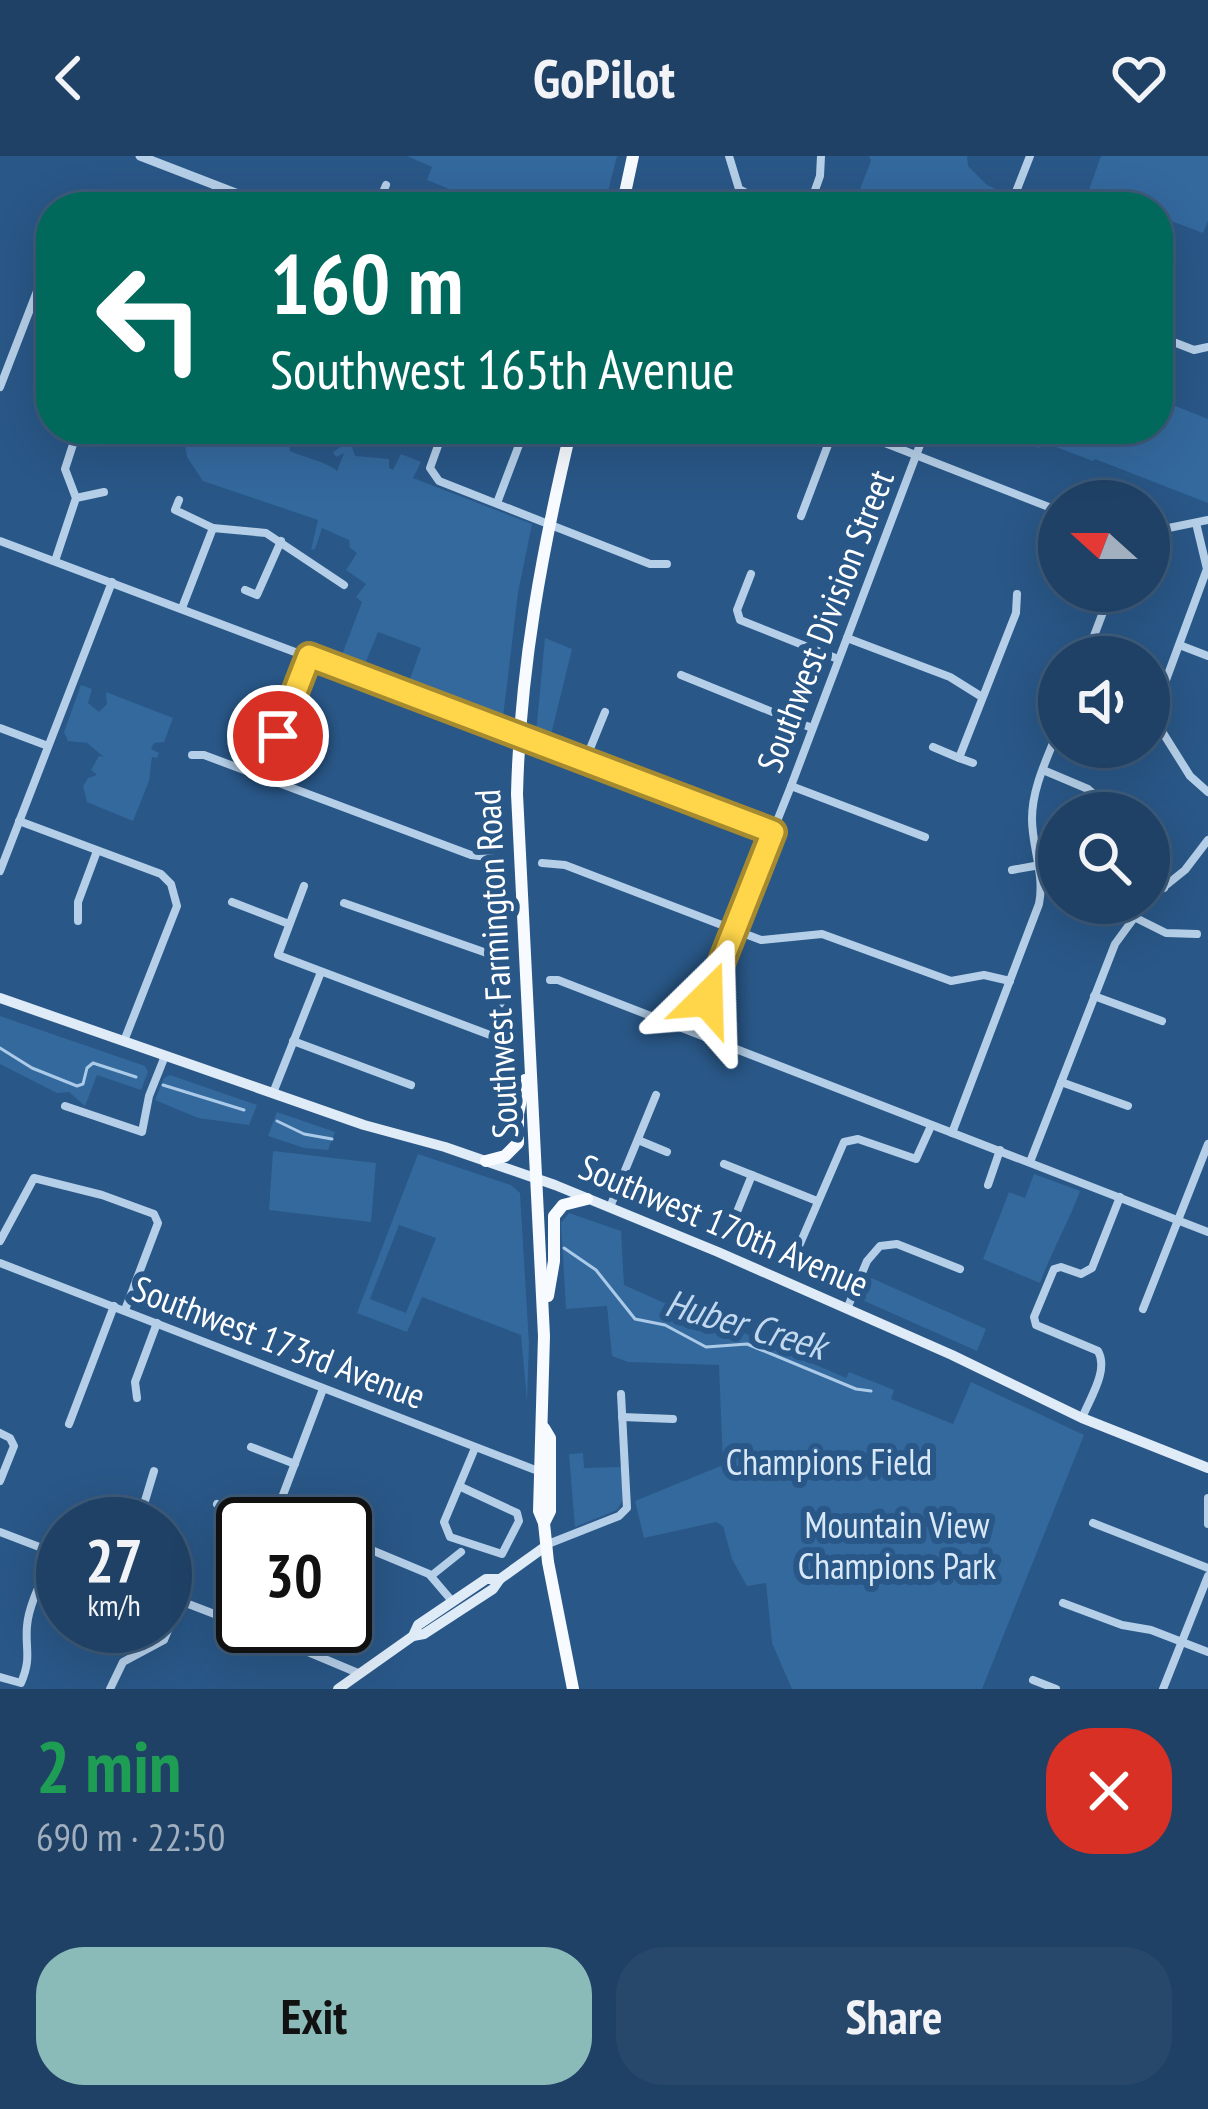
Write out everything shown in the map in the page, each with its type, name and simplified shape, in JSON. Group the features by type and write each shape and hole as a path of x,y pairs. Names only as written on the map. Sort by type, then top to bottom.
{"main road":[{"path":"625,192 633,156"},
{"name":"Southwest Farmington Road","path":"567,444 531,620 518,735 518,849 544,1321 538,1511 573,1689"},
{"name":"Southwest 170th Avenue","path":"0,998 537,1178 847,1309 1082,1418 1208,1468"},
{"path":"486,1161 505,1156 518,1143 518,1114 529,1062"},
{"path":"544,1321 554,1261 554,1216 563,1205 587,1199"},
{"name":"Southwest Farmington Road","path":"544,1428 550,1438 550,1511 544,1523"},
{"path":"338,1689 412,1636 424,1634 493,1589 546,1546"},
{"path":"412,1636 418,1625 452,1601 486,1579 500,1579"}],"street":[{"path":"140,156 233,192"},
{"path":"178,171 184,156"},
{"path":"729,156 739,189 744,192"},
{"path":"814,192 821,156"},
{"path":"1016,192 1030,156"},
{"path":"383,192 386,185"},
{"path":"215,192 217,186"},
{"path":"0,387 36,294"},
{"path":"1173,342 1194,350 1208,347"},
{"path":"55,561 76,499 64,470 73,444"},
{"path":"438,444 430,466 439,481 650,565 667,564"},
{"path":"497,503 519,444"},
{"path":"801,516 828,444"},
{"path":"888,444 1038,503"},
{"name":"Southwest Division Street","path":"693,1033 920,444"},
{"path":"76,499 104,492"},
{"path":"166,519 177,505 213,528 250,530 280,542 344,585"},
{"path":"1170,528 1208,520"},
{"path":"1196,523 1208,569 1163,688 1158,725 1190,776 1208,792"},
{"path":"182,608 213,528"},
{"path":"0,541 773,832"},
{"path":"257,595 280,542"},
{"path":"751,574 738,617 838,659"},
{"path":"0,871 112,582"},
{"path":"245,590 269,599"},
{"path":"959,758 1016,613 1018,594"},
{"path":"847,638 950,677 982,698"},
{"path":"1181,645 1208,656"},
{"path":"262,777 309,656"},
{"path":"681,675 812,728"},
{"path":"586,761 605,712"},
{"path":"0,728 48,746"},
{"path":"933,747 973,763"},
{"path":"192,755 204,755 471,855 496,858"},
{"path":"1038,852 1032,815 1043,770 1092,792"},
{"path":"791,787 925,837"},
{"path":"496,795 508,1099"},
{"path":"19,821 160,874 171,884 176,906 124,1041"},
{"path":"1170,882 1196,859 1208,839"},
{"path":"78,921 78,902 97,851"},
{"path":"542,863 566,865 734,932 776,941 822,934 947,980 984,975 1010,981"},
{"path":"1012,870 1038,865"},
{"path":"304,886 278,955 490,1035 505,1036"},
{"path":"232,902 289,924"},
{"path":"344,903 501,958"},
{"path":"952,1133 1038,907"},
{"path":"1030,1162 1115,944 1127,924"},
{"path":"1147,924 1166,934 1197,934"},
{"path":"273,1093 321,972"},
{"path":"550,980 1208,1232"},
{"path":"1094,996 1162,1022"},
{"path":"293,1041 411,1085"},
{"path":"65,1106 142,1132 148,1096 165,1055"},
{"path":"1061,1082 1128,1106"},
{"path":"610,1208 656,1095"},
{"path":"796,1253 844,1142 858,1139 916,1160 931,1126"},
{"path":"638,1141 667,1152"},
{"path":"1144,1309 1208,1144"},
{"path":"988,1185 1000,1150"},
{"path":"724,1164 817,1201"},
{"path":"730,1229 752,1175"},
{"path":"0,1241 34,1178 157,1216 158,1223 69,1424"},
{"path":"1082,1418 1103,1367 1101,1353 1033,1321 1056,1267 1088,1273 1120,1197"},
{"path":"847,1309 867,1261 880,1246 897,1244 959,1269"},
{"name":"Southwest 173rd Avenue","path":"0,1263 538,1471"},
{"path":"137,1398 135,1382 157,1323"},
{"path":"282,1497 323,1389"},
{"path":"546,1546 619,1516 626,1508 621,1394"},
{"path":"622,1417 673,1419"},
{"path":"0,1433 12,1440 13,1448 0,1481"},
{"path":"251,1447 295,1463"},
{"path":"461,1487 514,1509 518,1521 502,1554 450,1537 445,1531 444,1522 476,1448"},
{"path":"146,1497 154,1471"},
{"path":"1208,1498 1208,1524"},
{"path":"1093,1523 1208,1572 1163,1689"},
{"path":"0,1532 36,1546"},
{"path":"372,1551 431,1576 452,1601"},
{"path":"431,1576 461,1552"},
{"path":"0,1677 21,1683 31,1649 26,1631 36,1602"},
{"path":"1063,1603 1208,1652"},
{"path":"110,1689 128,1658 138,1653"},
{"path":"316,1653 358,1673"},
{"path":"1033,1680 1056,1689"}],"green space":[{"path":"407,156 617,156 608,192 453,192 427,180 432,167"},
{"path":"869,156 967,156 968,166 987,185 1003,192 859,192"},
{"path":"1101,156 1208,156 1208,221 1203,233 1173,222 1173,192 1089,190"},
{"path":"1173,405 1208,419 1208,503 1170,488 1170,480 1149,480 1048,444 1173,444"},
{"path":"185,444 289,444 290,451 337,471 344,453 336,457 333,452 344,445 352,447 355,456 389,459 393,470 401,454 421,462 413,478 532,524 503,717 407,687 421,648 378,632 363,669 340,660 362,602 356,597 366,584 346,570 357,553 349,540 322,528 311,550 318,520 203,481 187,457"},
{"path":"545,638 572,649 550,739 536,733"},
{"path":"81,685 92,689 88,703 99,712 107,704 106,692 173,718 164,742 154,743 151,749 159,753 152,757 149,781 133,821 87,802 83,786 97,775 91,770 99,756 104,757 87,743 68,741 64,732"},
{"path":"0,1016 145,1066 148,1072 141,1090 97,1075 85,1106 69,1092 57,1093 0,1064"},
{"path":"170,1075 257,1105 249,1125 198,1118 155,1100 164,1078"},
{"path":"277,1112 335,1132 328,1150 268,1136"},
{"path":"273,1151 376,1163 371,1222 269,1210"},
{"path":"418,1154 511,1185 520,1193 529,1344 527,1401 521,1335 422,1297 407,1332 357,1313","holes":["399,1225 436,1238 406,1313 370,1299"]},
{"path":"1034,1174 1080,1191 1040,1283 983,1259 1009,1192 1025,1198"},
{"name":"Mountain View Champions Park","path":"569,1213 621,1231 624,1285 716,1326 717,1321 846,1378 849,1372 894,1390 891,1399 953,1424 971,1382 1084,1435 982,1689 792,1689 772,1643 766,1583 747,1586 732,1559 723,1526 716,1522 644,1538 635,1501 723,1465 719,1365 628,1362 612,1356 607,1306 566,1309 561,1223"},
{"path":"869,1277 986,1329 977,1351 860,1299"},
{"path":"583,1453 584,1468 621,1467 623,1500 617,1510 575,1527 569,1454"}],"waterway":[{"name":"Huber Creek","path":"0,1048 32,1068 77,1086 83,1084 93,1063 136,1077"},
{"name":"Huber Creek","path":"163,1085 244,1110"},
{"name":"Huber Creek","path":"277,1121 304,1134 332,1139"},
{"name":"Huber Creek","path":"564,1248 596,1270 635,1319 665,1325 706,1347 747,1344 871,1391"}],"route":[{"path":"278,736 309,656 773,832 707,999"}],"park label":[{"name":"Champions Field","path":"829,1462"}]}
